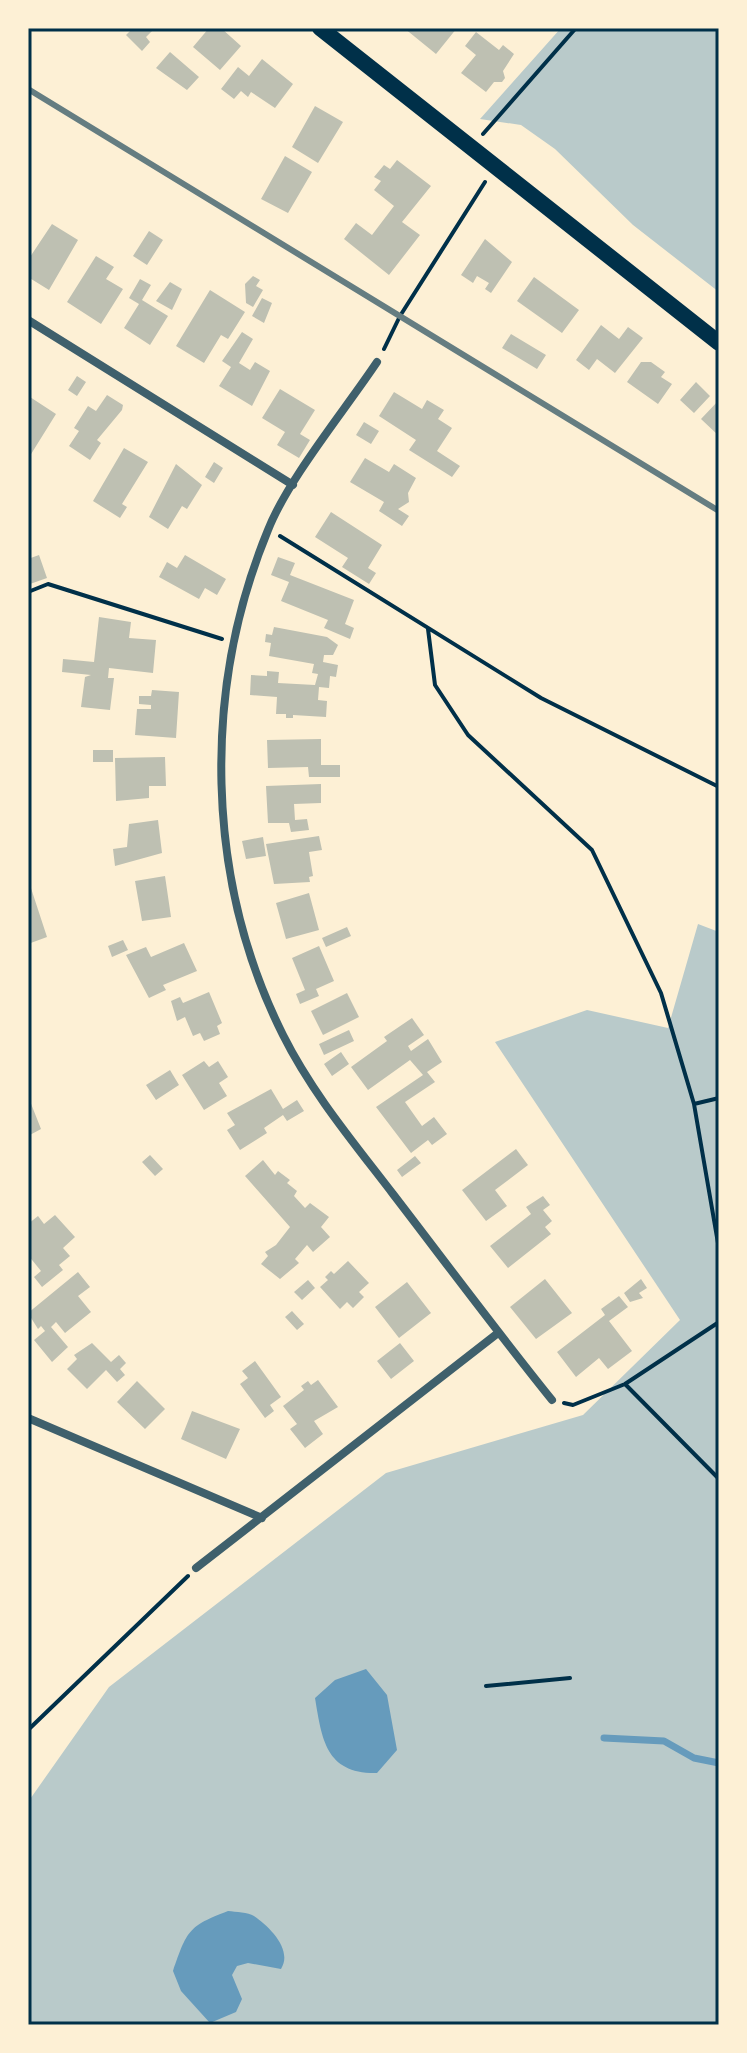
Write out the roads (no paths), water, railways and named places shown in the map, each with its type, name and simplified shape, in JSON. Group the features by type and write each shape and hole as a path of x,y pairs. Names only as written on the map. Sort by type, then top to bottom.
{"main road":[{"path":"320,28 719,343"}],"street":[{"path":"28,320 293,485"},
{"path":"377,362 293,485 268,528 232,642 219,768 227,865 250,954 283,1034 318,1095 552,1400"},
{"path":"196,1568 498,1333"},
{"path":"28,1417 262,1518"}],"water":[{"path":"366,1669 387,1695 397,1750 377,1773 360,1772 337,1761 324,1740 315,1698 335,1680"},
{"path":"228,1911 251,1915 267,1926 282,1947 284,1962 281,1969 248,1963 237,1966 232,1975 242,1999 236,2012 210,2023 181,1991 173,1971 191,1932 204,1921"}],"waterway":[{"path":"604,1738 664,1741 694,1758 719,1763"}],"railway":[{"path":"28,89 719,511"}]}
